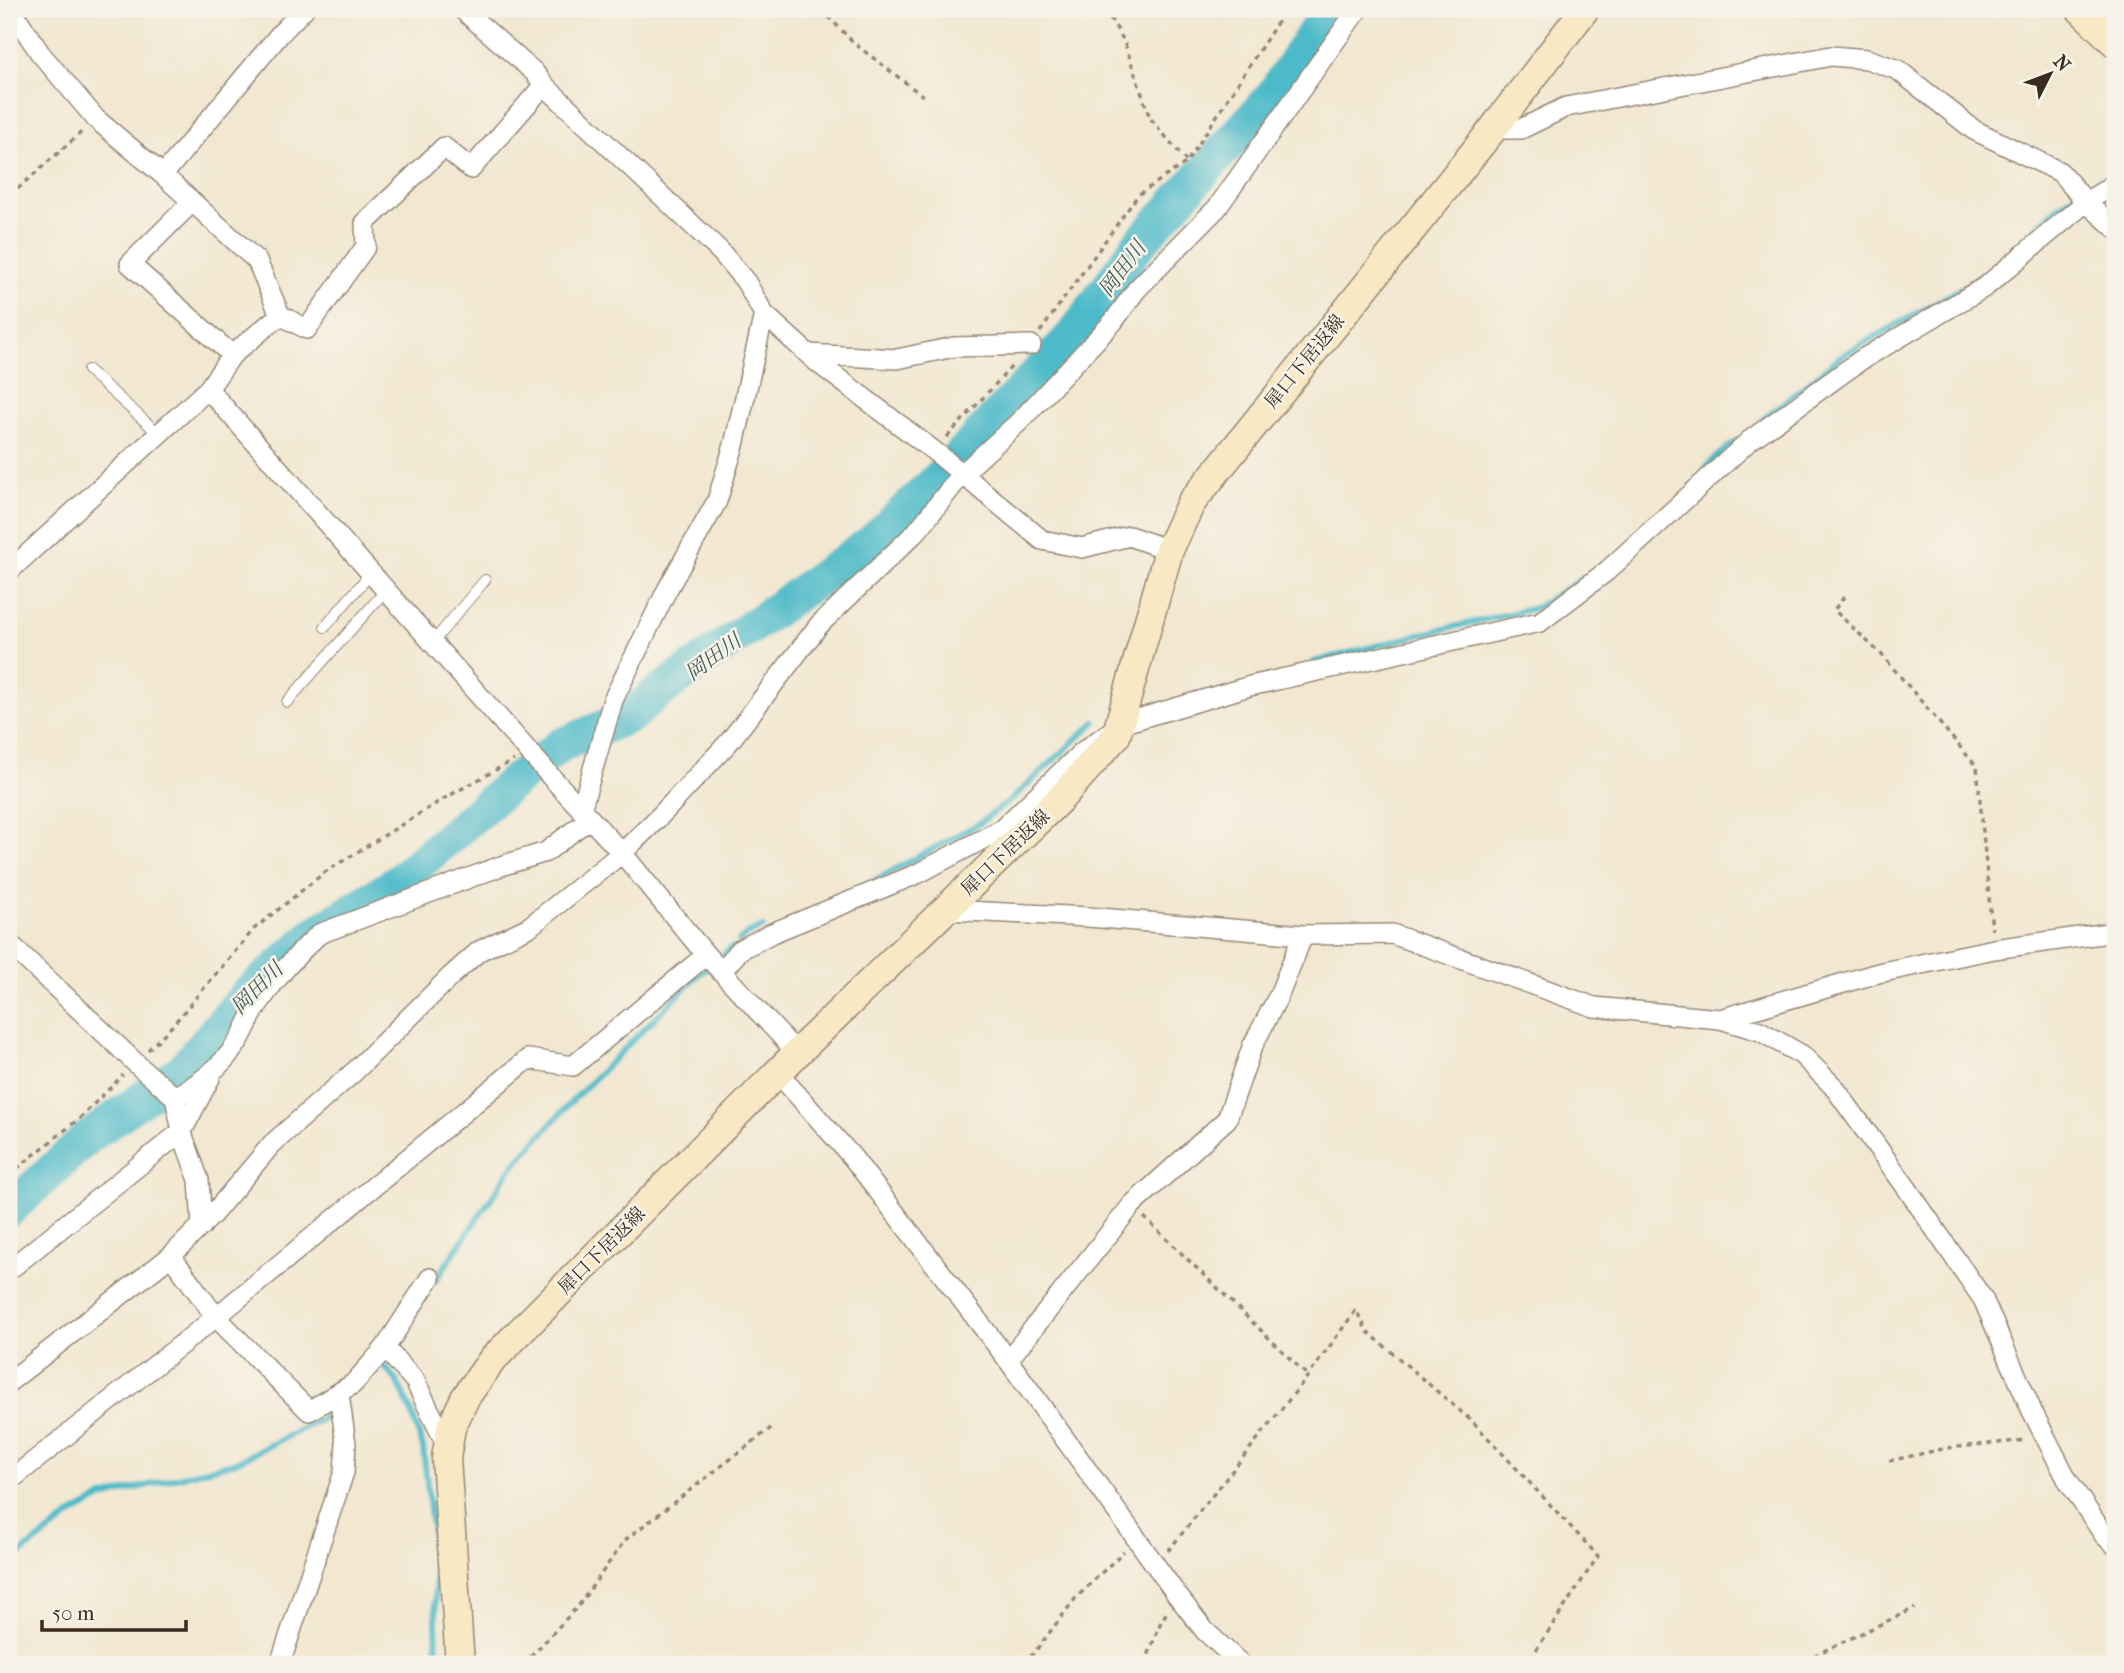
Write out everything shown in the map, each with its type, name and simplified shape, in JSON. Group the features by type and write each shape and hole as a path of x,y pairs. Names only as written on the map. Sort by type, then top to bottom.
{"main road":[{"name":"犀口下居返線","path":"460,1664 446,1458 451,1428 466,1398 492,1360 788,1063 1060,799 1116,736 1169,550 1191,503 1493,129 1586,9"},
{"path":"2080,9 2115,43"}],"street":[{"path":"10,9 40,53 96,119 163,175 257,261 280,315 307,329 366,246 365,223 444,147 471,169 544,85"},
{"path":"163,175 280,34 304,9"},
{"path":"462,9 534,72 544,85 719,251 746,282 764,314 808,354 936,452 1042,540 1082,548 1129,536 1169,550"},
{"path":"9,1382 171,1256 202,1226 272,1144 355,1071 479,951 529,927 622,853 729,742 819,625 917,531 962,474 1020,422 1113,322 1137,289 1217,208 1357,9"},
{"path":"1493,129 1521,129 1566,107 1831,56 1867,59 1898,70 1974,130 2060,172 2115,228"},
{"path":"721,972 740,950 772,933 917,874 1002,829 1082,752 1121,724 1250,686 1540,622 1606,571 1749,441 1861,360 1985,287 2080,195 2115,184"},
{"path":"192,202 130,264 233,355"},
{"path":"175,1097 196,1086 214,1071 236,1045 260,1002 300,951 319,934 546,852 585,814 597,751 613,700 667,590 716,500 734,445 764,314"},
{"path":"9,571 208,389 233,355 280,315"},
{"path":"808,354 897,359 954,347 1031,345"},
{"path":"208,389 553,779 622,853 721,972 853,1158 1008,1360 1177,1595 1205,1631 1241,1664"},
{"path":"946,910 1088,917 1303,935 1392,934 1594,1007 1720,1019 1760,1031 1802,1055 1835,1087 1983,1299 2045,1438 2067,1479 2104,1535 2115,1545"},
{"path":"1720,1019 1878,973 1994,949 2115,932"},
{"path":"1008,1360 1132,1205 1227,1119 1252,1047 1279,995 1303,935"},
{"path":"9,943 175,1097 182,1131 199,1180 202,1226"},
{"path":"9,1481 216,1317 528,1059 573,1066 706,954"},
{"path":"9,1270 182,1131 214,1071"},
{"path":"171,1256 216,1317 309,1411 342,1404"},
{"path":"280,1664 344,1472 346,1444 342,1404 353,1384 391,1354 430,1278"},
{"path":"391,1354 415,1381 448,1448"}],"lane":[{"path":"88,370 159,434"},
{"path":"325,626 371,573"},
{"path":"433,642 485,580"},
{"path":"287,702 386,590"}],"path":[{"path":"821,9 855,44 923,96"},
{"path":"1105,9 1124,41 1150,118 1187,162"},
{"path":"936,452 1031,345 1138,195 1187,162 1286,9"},
{"path":"9,193 14,192 96,119"},
{"path":"1844,597 1834,610 1882,654 1977,767 1994,949"},
{"path":"9,1175 80,1118 138,1065 254,929 325,872 444,798 529,751"},
{"path":"1132,1205 1308,1376"},
{"path":"1156,1566 1308,1376 1356,1310 1367,1331 1475,1423 1598,1556 1527,1664"},
{"path":"524,1664 579,1605 625,1540 771,1428"},
{"path":"1889,1461 1947,1448 2045,1438"},
{"path":"1023,1664 1075,1599 1136,1540"},
{"path":"1145,1664 1160,1623 1177,1595"},
{"path":"1796,1664 1915,1608"}],"waterway":[{"name":"岡田川","path":"9,1210 87,1138 182,1070 247,994 317,932 399,881 507,787 561,745 632,715 652,697 874,540 942,475 1075,333 1138,245 1272,96 1330,9"},
{"path":"1999,263 2059,206 2115,172"},
{"path":"1761,421 1841,356 1988,273"},
{"path":"1705,469 1736,441"},
{"path":"1314,662 1535,608 1583,578"},
{"path":"874,881 980,823 1013,798 1095,722"},
{"path":"739,941 763,927"},
{"path":"435,1281 513,1166 569,1104 694,979 731,948"},
{"path":"383,1365 397,1381 423,1447 434,1546 437,1658"},
{"path":"9,1562 74,1513 103,1497 236,1462 330,1415 338,1408"}]}
